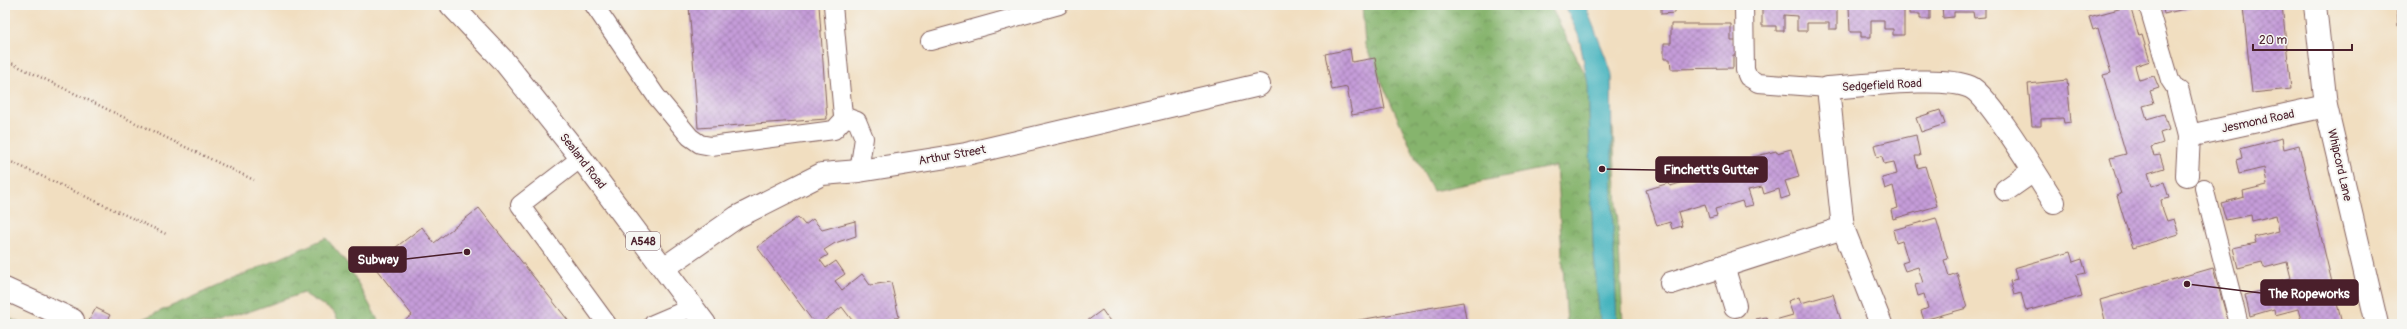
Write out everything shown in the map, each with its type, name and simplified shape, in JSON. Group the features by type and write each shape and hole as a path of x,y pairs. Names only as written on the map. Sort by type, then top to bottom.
{"street":[{"name":"Sealand Road","path":"451,5 504,60 581,158 699,316"},
{"name":"Whipcord Lane","path":"2315,5 2326,106 2377,324"},
{"name":"Sedgefield Road","path":"1880,324 1842,228 1828,88 1951,81 1972,87 1988,102 2054,202"},
{"name":"Arthur Street","path":"664,268 737,216 822,174 859,171 966,154 1259,85"},
{"path":"2178,92 2189,136 2196,182"},
{"name":"Jesmond Road","path":"2189,136 2326,106"},
{"path":"2006,190 2033,171"},
{"path":"1671,283 1842,228"},
{"path":"1723,266 1735,306"},
{"path":"5,289 73,320"}],"lane":[{"path":"594,5 656,96 690,137 700,144 712,146 834,130 843,120 833,5"},
{"path":"930,41 1059,5"},
{"path":"1744,5 1745,70 1748,77 1758,83 1828,88"},
{"path":"2148,5 2170,80 2178,92"},
{"path":"843,116 857,122 864,138 859,171"},
{"path":"581,158 520,206 607,324"},
{"path":"2196,182 2239,324"},
{"path":"653,324 699,316"}],"path":[{"path":"5,60 254,180"},
{"path":"5,159 166,234"}],"green space":[{"path":"1362,5 1550,5 1613,129 1623,324 1567,324 1556,166 1433,191 1416,159 1365,45"},
{"path":"326,238 347,263 380,324 340,324 334,312 303,293 213,324 131,324"},
{"path":"5,316 21,324 5,324"}],"water":[{"path":"1565,5 1585,5 1611,71 1613,231 1617,324 1600,324 1593,245 1588,84 1579,37"}],"building":[{"path":"689,5 819,5 827,119 698,128"},
{"path":"1641,5 1652,5 1653,6 1641,7"},
{"path":"1661,5 1675,5 1675,13 1661,14"},
{"path":"1762,5 1837,5 1837,29 1829,29 1829,23 1807,23 1807,31 1797,31 1797,16 1784,15 1784,31 1776,31 1776,26 1762,26"},
{"path":"1849,5 1904,5 1904,35 1893,35 1893,29 1884,29 1884,20 1871,20 1871,37 1861,37 1861,32 1850,32"},
{"path":"1909,5 1930,5 1930,19 1920,19 1920,14 1909,14"},
{"path":"1942,5 1985,5 1985,17 1974,18 1973,12 1954,12 1954,17 1943,18"},
{"path":"2085,5 2100,5 2086,10"},
{"path":"2162,5 2192,5 2192,7 2164,14"},
{"path":"2282,5 2291,89 2252,93 2243,7"},
{"path":"2397,5 2402,5 2402,26 2398,26"},
{"path":"2130,6 2139,36 2142,35 2150,61 2135,66 2139,80 2154,76 2159,88 2150,91 2154,103 2143,106 2147,119 2164,114 2169,130 2160,133 2163,143 2151,147 2154,156 2160,155 2164,168 2148,173 2152,186 2164,182 2169,198 2161,200 2163,210 2167,221 2174,219 2179,234 2133,248 2117,196 2121,194 2110,158 2126,154 2103,75 2111,73 2098,28 2093,30 2089,17"},
{"path":"1671,24 1731,24 1731,41 1738,41 1738,55 1733,55 1733,68 1671,69 1670,59 1664,59 1664,43 1671,43"},
{"path":"1350,49 1352,62 1375,58 1385,109 1352,115 1347,87 1332,90 1325,54"},
{"path":"2067,80 2071,122 2064,123 2063,118 2041,119 2041,126 2032,126 2028,84"},
{"path":"1940,110 1945,124 1921,132 1916,118"},
{"path":"1916,135 1920,156 1915,156 1918,168 1925,166 1937,206 1893,219 1891,210 1898,208 1893,186 1885,189 1882,178 1897,174 1894,162 1884,164 1882,156 1877,157 1874,145"},
{"path":"2282,138 2284,149 2299,145 2342,324 2302,324 2298,309 2275,315 2274,309 2250,316 2245,295 2268,289 2267,284 2291,278 2287,262 2264,268 2262,262 2238,268 2233,248 2256,243 2254,237 2279,231 2276,215 2252,221 2251,215 2226,220 2221,203 2244,197 2243,191 2267,185 2264,168 2239,174 2236,160 2242,158 2240,149"},
{"path":"1791,149 1799,177 1785,181 1790,196 1781,199 1779,189 1764,194 1762,187 1748,190 1753,205 1744,207 1742,201 1715,209 1717,216 1709,218 1705,204 1678,212 1682,226 1672,229 1670,222 1657,226 1646,190 1669,183 1670,186 1698,178 1697,175 1740,162 1741,165 1754,161 1753,157"},
{"path":"479,208 571,324 406,324 404,321 412,315 373,265 422,227 434,243"},
{"path":"798,217 805,225 813,219 822,230 855,221 856,236 835,243 824,250 828,255 820,260 826,268 836,261 845,274 835,281 842,290 862,274 870,285 891,282 899,317 874,324 855,324 842,307 820,324 815,324 757,247"},
{"path":"1936,218 1948,259 1944,260 1949,276 1957,273 1967,308 1924,320 1921,311 1928,308 1924,294 1918,296 1915,285 1923,283 1918,267 1905,271 1902,263 1908,261 1902,241 1896,243 1893,230"},
{"path":"2070,252 2073,262 2082,259 2086,273 2076,275 2082,296 2026,311 2021,293 2014,295 2010,281 2017,279 2014,268"},
{"path":"2213,268 2229,324 2106,324 2100,300"},
{"path":"1833,294 1842,324 1758,324 1756,319 1766,317 1768,322 1793,315 1788,301 1799,297 1801,303"},
{"path":"1463,302 1467,324 1342,324 1342,323"},
{"path":"96,308 110,315 105,324 88,322"},
{"path":"1102,310 1112,324 1083,324"}],"place":[{"name":"Finchett's Gutter","path":"1602,169"},
{"name":"Subway","path":"467,252"},
{"name":"The Ropeworks","path":"2187,284"}]}
